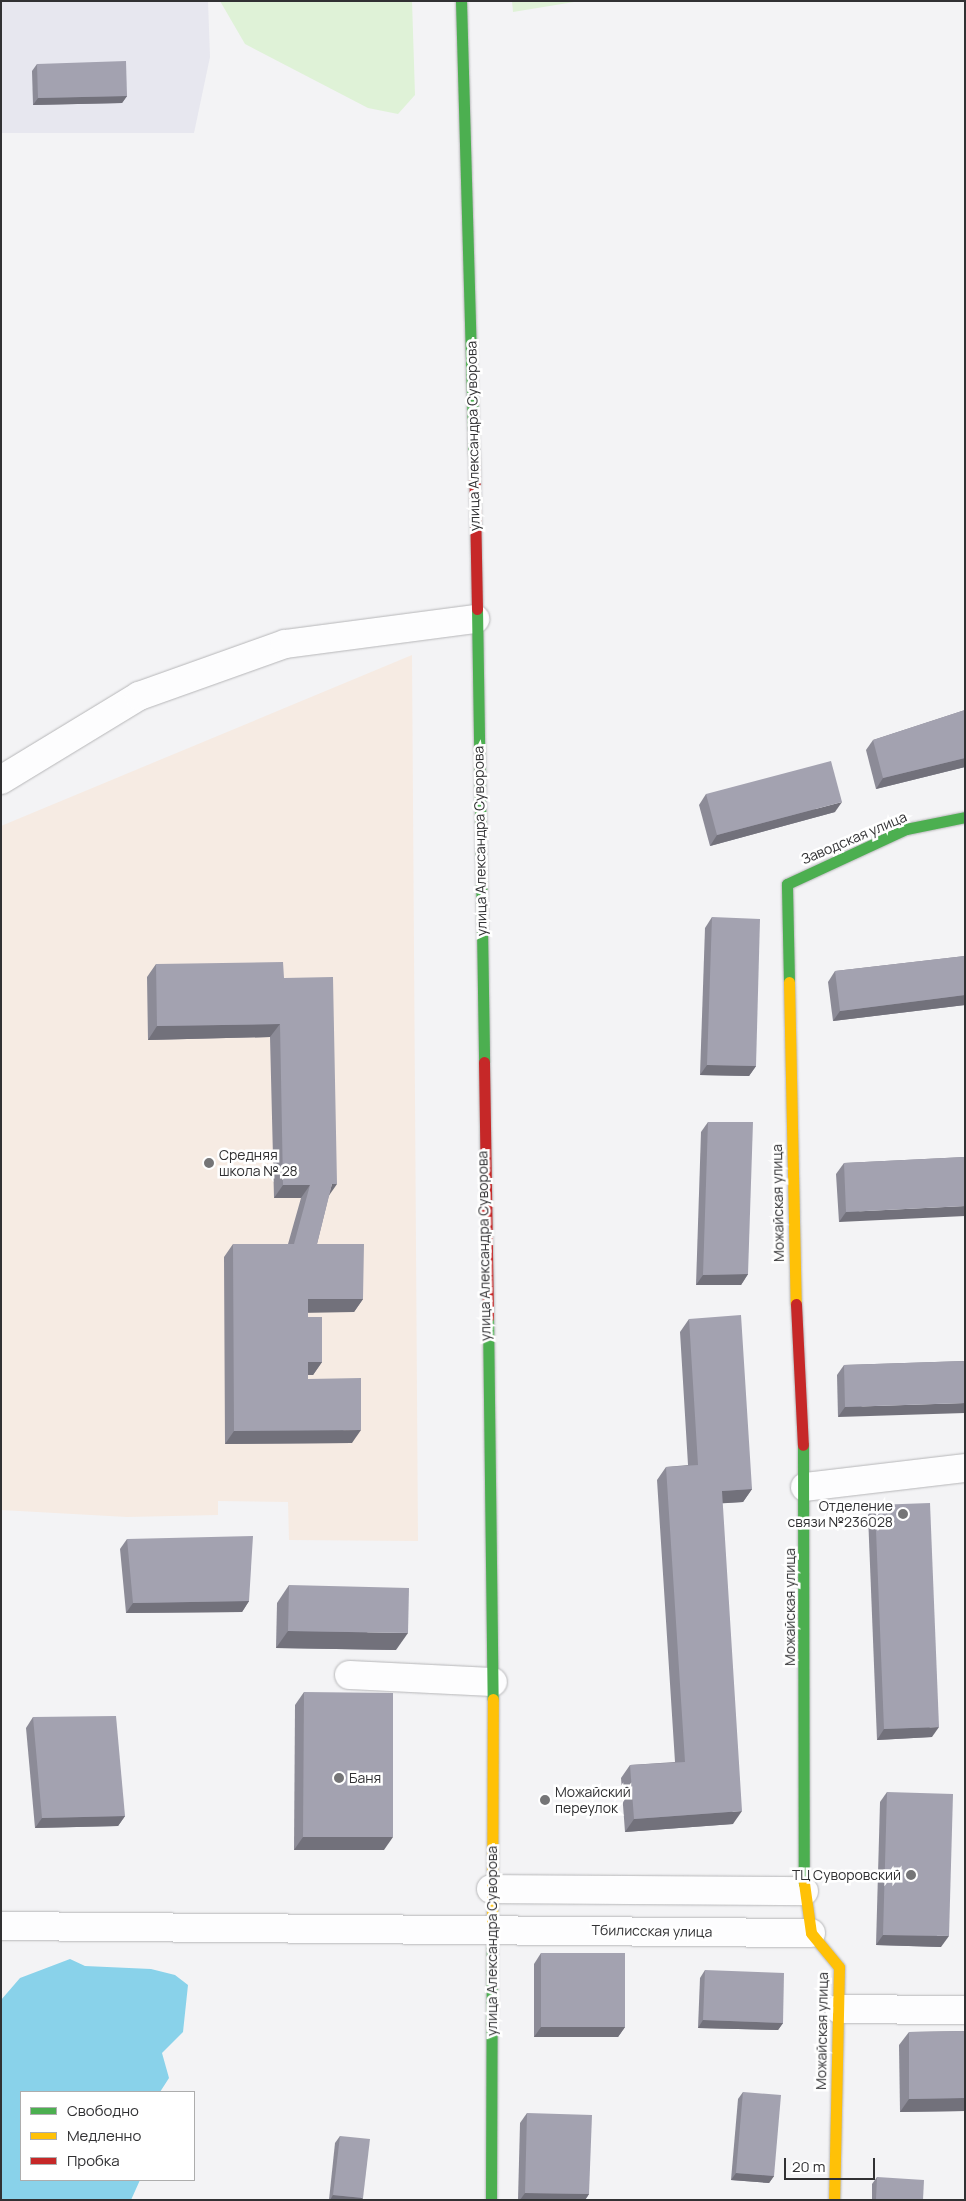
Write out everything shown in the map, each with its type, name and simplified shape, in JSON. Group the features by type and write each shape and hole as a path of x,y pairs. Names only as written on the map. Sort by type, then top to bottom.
{"main road":[{"name":"улица Александра Суворова","path":"461,1 476,512 475,619 493,1682 491,2200"},
{"name":"Заводская улица","path":"787,884 906,829 965,817"},
{"name":"Можайская улица","path":"787,884 793,1248 805,1486 804,1891 811,1933 839,1967 834,2200"}],"street":[{"path":"1,780 139,696 285,644 475,619"},
{"path":"805,1486 965,1468"},
{"path":"349,1675 493,1682"},
{"path":"491,1889 804,1891"},
{"name":"Тбилисская улица","path":"1,1926 811,1933"},
{"path":"838,2009 965,2010"}],"shaded area":[{"path":"1,1 208,1 210,57 194,133 1,133"},
{"name":"Средняя школа № 28","path":"412,655 418,1541 289,1540 288,1502 218,1501 218,1515 127,1517 1,1510 1,826"}],"green space":[{"path":"220,1 412,1 415,95 398,114 368,108 245,44"},
{"path":"512,1 580,1 513,12"}],"water":[{"path":"70,1959 85,1966 151,1969 175,1975 188,1985 183,2032 162,2053 169,2078 161,2091 20,2091 20,2181 140,2181 131,2200 1,2200 1,2000 20,1978"}],"building":[{"path":"126,61 127,96 38,98 37,64"},
{"path":"965,710 965,758 883,778 873,740"},
{"path":"831,761 842,802 717,835 706,794"},
{"path":"712,917 760,919 756,1066 707,1065"},
{"path":"965,956 965,995 840,1011 835,971"},
{"path":"283,962 284,978 333,977 337,1184 332,1184 317,1244 364,1244 363,1299 308,1299 308,1317 322,1317 322,1362 308,1362 308,1379 361,1378 361,1430 234,1431 233,1244 294,1244 310,1185 283,1185 280,1024 157,1026 156,964"},
{"path":"708,1122 753,1122 748,1274 703,1275"},
{"path":"965,1157 965,1206 846,1212 844,1163"},
{"path":"741,1315 752,1489 722,1491 742,1811 634,1819 630,1765 685,1762 666,1467 698,1465 689,1319"},
{"path":"965,1361 965,1403 845,1407 844,1365"},
{"path":"930,1503 939,1727 884,1729 875,1505"},
{"path":"253,1536 249,1601 133,1603 127,1539"},
{"path":"289,1585 409,1588 408,1633 288,1631"},
{"name":"Баня","path":"304,1692 393,1693 393,1837 303,1837"},
{"path":"116,1716 125,1816 42,1818 33,1717"},
{"name":"ТЦ Суворовский","path":"887,1792 953,1794 949,1936 883,1935"},
{"path":"541,1953 625,1953 625,2027 541,2027"},
{"path":"705,1970 784,1973 783,2023 703,2020"},
{"path":"965,2031 965,2098 909,2099 909,2032"},
{"path":"743,2092 781,2095 774,2176 736,2173"},
{"path":"527,2113 592,2115 589,2194 525,2193"},
{"path":"340,2136 370,2139 363,2198 333,2195"},
{"path":"877,2177 924,2180 923,2200 876,2200"}],"traffic: fast":[{"path":"461,1 474,453"},
{"path":"477,609 484,1062"},
{"path":"789,982 787,884 906,829 965,817"},
{"path":"488,1317 493,1699"},
{"path":"803,1445 804,1883"},
{"path":"491,2200 492,1946"}],"traffic: slow":[{"path":"789,982 796,1304"},
{"path":"492,1946 493,1699"},
{"path":"804,1883 811,1933 839,1967 834,2200"}],"traffic: jam":[{"path":"474,453 477,609"},
{"path":"484,1062 488,1317"},
{"path":"796,1304 803,1445"}],"place":[{"name":"Средняя школа № 28","path":"209,1163"},
{"name":"Отделение связи №236028","path":"903,1514"},
{"name":"Баня","path":"339,1778"},
{"name":"Можайский переулок","path":"545,1800"},
{"name":"ТЦ Суворовский","path":"911,1875"}]}
